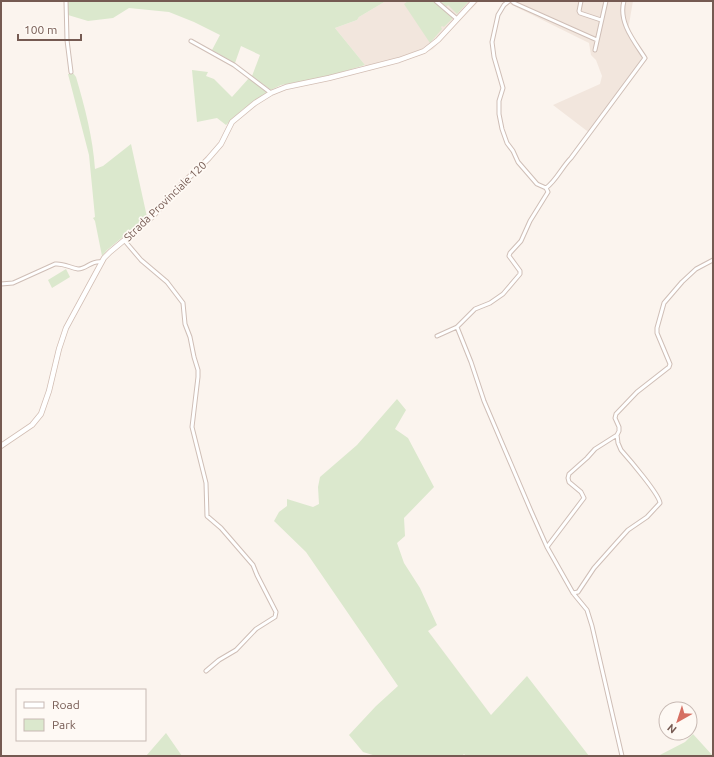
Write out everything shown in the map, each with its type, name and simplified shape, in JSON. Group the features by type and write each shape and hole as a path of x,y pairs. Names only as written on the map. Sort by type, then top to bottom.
{"street":[{"path":"66,1 67,40 71,72"},
{"path":"436,1 457,19"},
{"name":"Strada Provinciale 120","path":"1,446 32,425 41,414 49,391 59,349 66,328 102,262 110,252 152,217 178,188 213,154 221,144 229,125 237,117 271,93 286,87 328,79 417,54 431,47 474,1"},
{"path":"509,1 504,5 498,15 492,42 494,57 503,88 499,101 499,114 507,143 518,162 537,184 546,188"},
{"path":"512,1 597,40"},
{"path":"581,1 580,13 601,20"},
{"path":"595,50 606,1"},
{"path":"546,188 551,184 571,158 645,58 627,32 622,11 624,1"},
{"path":"191,41 234,65 271,93"},
{"path":"437,336 457,327 475,309 490,303 503,294 520,274 520,271 509,256 510,252 521,241 530,221 548,192 546,188"},
{"path":"124,240 141,260 167,282 183,303 185,324 190,337 198,370 192,427 206,483 207,516 220,528 253,565 276,612 275,617 256,628 236,650 219,660 206,671"},
{"path":"574,593 578,592 594,568 628,530 647,518 660,503 659,499 618,443 617,435 619,427 615,418 616,414 634,395 652,379 669,367 670,364 657,333 664,303 682,282 696,269 713,260"},
{"path":"1,284 13,283 55,264 63,264 78,269 94,262 102,262"},
{"path":"457,327 484,400 547,547 574,593 587,610 622,756"},
{"path":"547,547 584,498 581,492 570,482 568,478 569,474 595,449 617,435"}],"shaded area":[{"path":"386,1 479,1 433,49 418,56 368,71 365,65 335,28 357,20 359,17"},
{"path":"507,1 633,1 628,30 642,53 648,58 591,134 553,105 600,84 602,76 596,60 591,55 589,43 508,3"}],"green space":[{"path":"68,1 386,1 359,17 357,20 335,28 365,65 326,77 281,85 271,90 252,76 260,55 241,46 235,63 212,50 220,35 194,22 169,12 129,8 113,18 88,21 68,15"},
{"path":"408,1 434,1 452,17 452,19 444,27 441,27 442,29 430,43 404,4"},
{"path":"439,1 469,1 457,14 448,5 446,7"},
{"path":"192,70 208,72 206,76 214,79 232,97 249,78 268,92 242,110 226,125 217,118 197,122"},
{"path":"73,73 76,77 88,123 95,169 103,166 131,144 147,217 107,250 102,256 95,221 93,218 95,217 89,155 68,74"},
{"path":"66,269 70,277 52,288 48,280"},
{"path":"397,399 406,410 395,429 408,438 434,487 404,518 405,536 397,543 404,563 420,588 437,625 428,631 491,715 527,676 589,756 466,756 464,754 462,756 376,756 363,752 349,735 376,706 398,686 306,552 274,521 279,512 287,506 287,499 313,507 319,504 318,487 320,477 357,445"},
{"path":"166,733 182,756 146,756"},
{"path":"698,740 713,756 658,756 685,742 698,741"}]}
